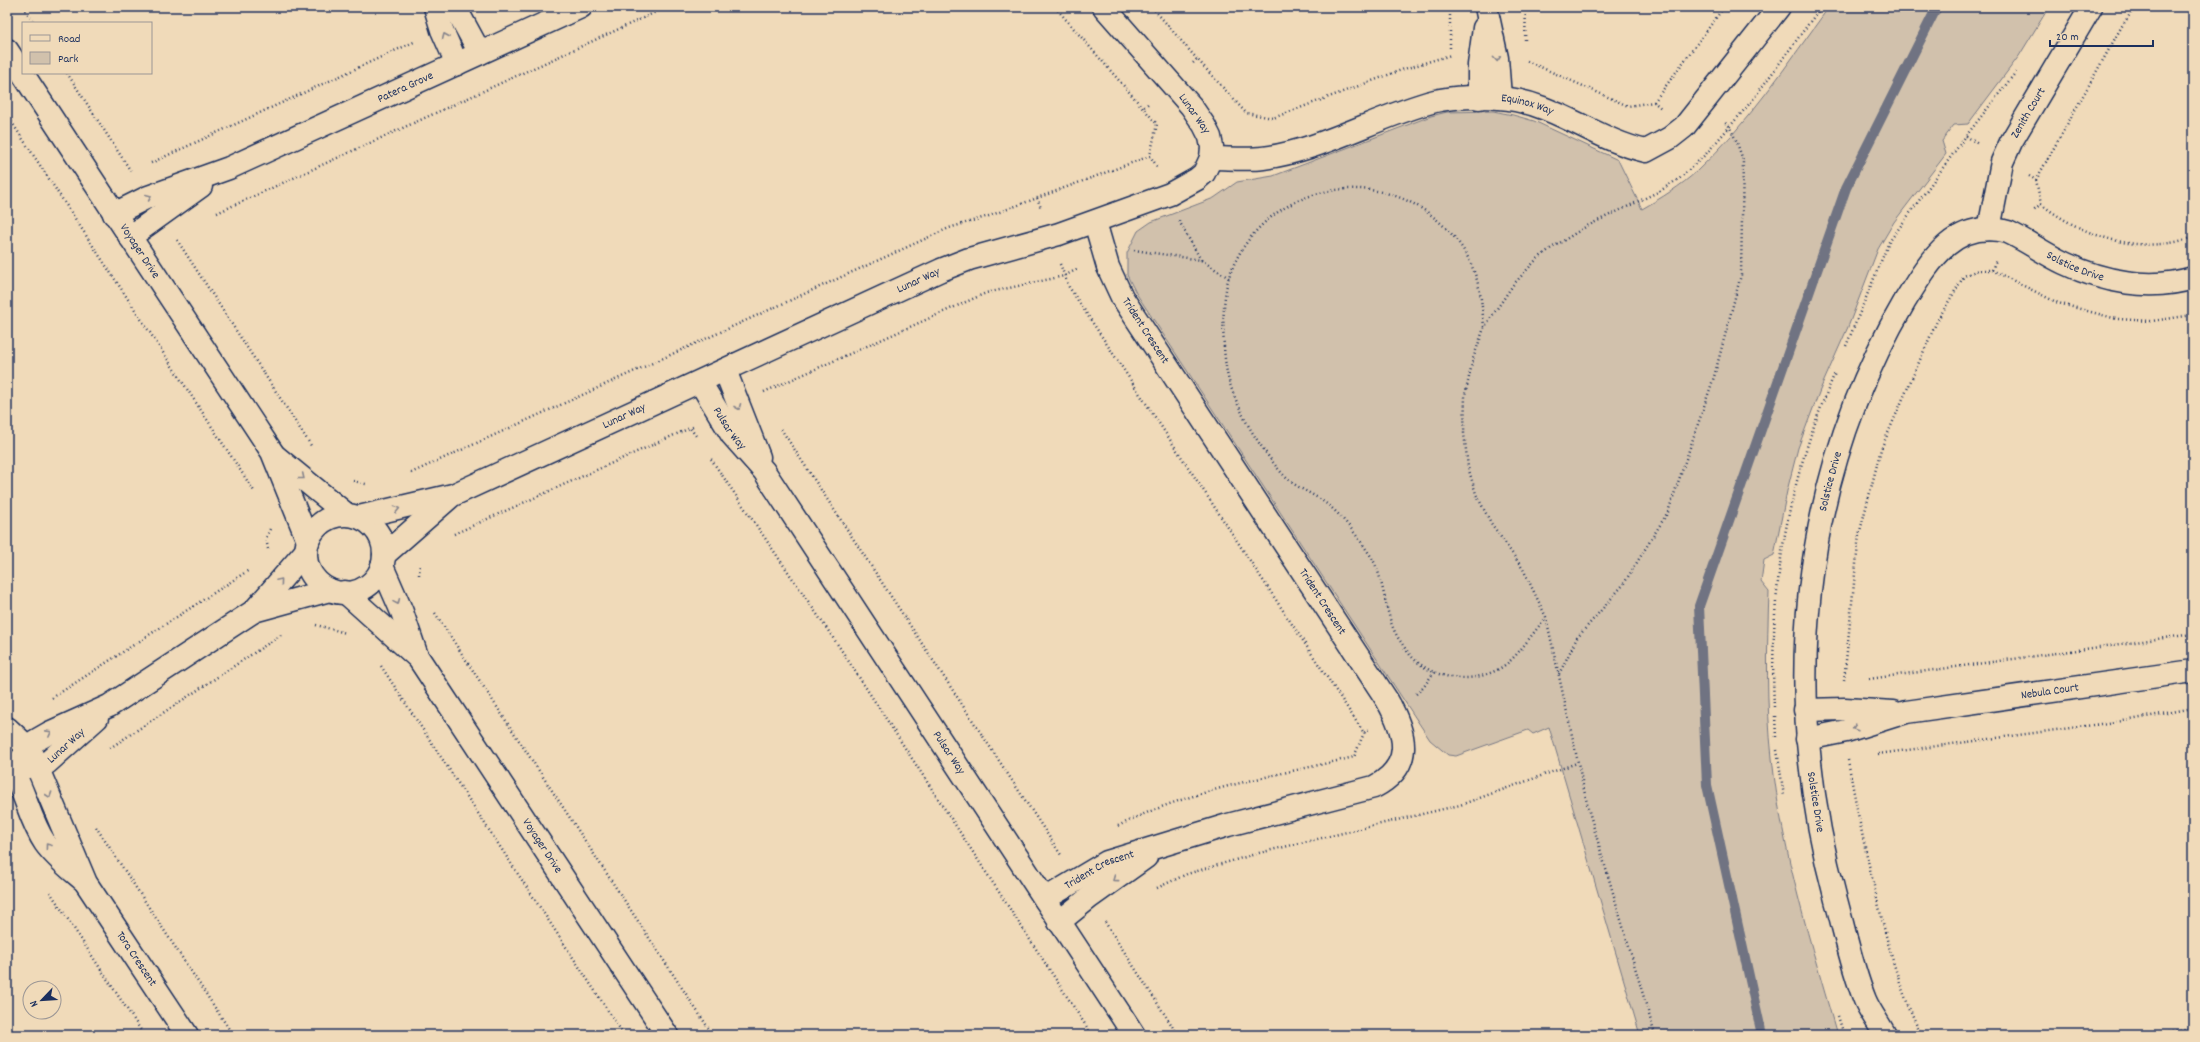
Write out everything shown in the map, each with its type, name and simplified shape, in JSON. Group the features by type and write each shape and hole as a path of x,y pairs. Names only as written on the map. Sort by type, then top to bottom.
{"street":[{"path":"435,7 457,64"},
{"path":"455,7 480,53"},
{"name":"Patera Grove","path":"114,214 154,206 229,168 581,7"},
{"name":"Lunar Way","path":"352,516 396,509 453,495 969,259 1059,234 1095,222 1183,188 1204,173 1211,158 1210,137 1204,125 1171,83 1104,7"},
{"path":"1486,7 1490,57 1489,98"},
{"name":"Equinox Way","path":"1211,158 1262,158 1319,144 1385,118 1436,101 1489,98 1540,105 1626,147 1646,151 1670,138 1684,127 1779,7"},
{"name":"Zenith Court","path":"1998,230 2002,162 2011,142 2091,7"},
{"name":"Voyager Drive","path":"7,50 22,73"},
{"name":"Voyager Drive","path":"23,74 272,452 295,506 307,546"},
{"name":"Patera Grove","path":"130,237 154,206"},
{"name":"Trident Crescent","path":"1045,899 1107,862 1158,848 1228,825 1374,787 1394,774 1400,764 1403,754 1402,741 1397,720 1387,700 1122,297 1113,281 1095,222"},
{"name":"Solstice Drive","path":"1870,1035 1865,1001 1827,864 1811,781 1805,710 1805,631 1810,575 1829,486 1856,402 1889,329 1933,258 1963,233 1974,229 1998,230 2065,264 2115,280 2141,284 2169,283 2193,278"},
{"name":"Pulsar Way","path":"724,370 728,410"},
{"name":"Pulsar Way","path":"700,382 728,410 764,471 1134,1035"},
{"name":"Voyager Drive","path":"272,452 352,516"},
{"name":"Lunar Way","path":"383,561 410,530 453,495"},
{"path":"334,516 352,516 369,523 378,532 383,543 383,561 376,577 368,585 357,591 337,591 320,583 312,574 307,563 307,546 314,530 323,521 334,516"},
{"name":"Lunar Way","path":"254,611 307,546"},
{"name":"Voyager Drive","path":"383,561 417,656 667,1035"},
{"name":"Lunar Way","path":"10,767 32,757 47,762 110,706 254,611 298,597 337,591"},
{"name":"Voyager Drive","path":"337,591 382,625 417,656"},
{"name":"Nebula Court","path":"1807,739 1846,731 1906,712 2193,671"},
{"name":"Nebula Court","path":"1805,710 1845,709 1906,712"},
{"name":"Tora Crescent","path":"7,728 32,757 86,882 187,1035"},
{"name":"Tora Crescent","path":"10,767 44,842 56,856 86,882"},
{"name":"Trident Crescent","path":"1059,922 1090,897 1158,848"},
{"name":"Solstice Drive","path":"1865,1001 1885,1035"}],"path":[{"path":"23,7 33,22"},
{"path":"216,214 667,7"},
{"path":"1055,7 1158,124 1150,156"},
{"path":"1152,7 1246,113 1272,118 1404,69 1450,55 1524,60 1628,106 1654,102 1724,7"},
{"path":"1450,7 1450,55"},
{"path":"1524,60 1526,7"},
{"path":"1655,1035 1588,808 1546,617 1523,569 1491,522 1476,494 1468,467 1464,433 1465,395 1473,359 1484,328 1513,285 1536,260 1550,249 1587,226 1660,192 1680,178 1706,154 1755,96 1821,7"},
{"path":"2135,7 2122,26 2036,180 2040,204 2061,220 2093,235 2137,246 2180,242 2193,237"},
{"path":"146,165 420,40"},
{"path":"1144,107 1197,59"},
{"path":"67,74 314,449"},
{"path":"1654,102 1684,127 1706,154"},
{"path":"1559,675 1577,638 1623,586 1668,512 1714,377 1741,275 1743,160 1730,126 1703,104"},
{"path":"7,115 257,495"},
{"path":"1966,136 2002,162 2036,180"},
{"path":"132,172 139,168"},
{"path":"1484,328 1481,295 1474,270 1456,238 1437,220 1417,204 1377,190 1355,188 1327,191 1300,200 1280,211 1263,224 1251,236 1229,278 1224,335 1228,379 1242,415 1262,447 1289,480 1326,503 1352,531 1373,560 1395,635 1413,658 1434,672 1452,678 1474,678 1488,674 1514,657 1546,617"},
{"path":"1845,709 1844,683 1859,536 1881,449 1937,321 1964,276 1978,270 1992,270 1998,230 2040,204"},
{"path":"447,537 986,293 1064,276 1105,256 1126,250 1144,250 1201,260 1229,278"},
{"path":"690,428 699,441"},
{"path":"780,428 1062,857"},
{"path":"708,454 840,648 1092,1035"},
{"path":"319,491 342,478 380,487 396,509"},
{"path":"284,576 270,557 266,538 274,521 295,506"},
{"path":"410,530 420,557 419,581"},
{"path":"298,597 316,626 362,637 382,625"},
{"path":"402,612 424,597 712,1035"},
{"path":"108,750 284,633"},
{"path":"1867,680 2193,634"},
{"path":"380,664 624,1035"},
{"path":"1871,754 2130,720 2193,708"},
{"path":"1846,731 1848,758 1858,821 1884,930 1907,1007 1922,1035"},
{"path":"96,826 232,1035"},
{"path":"46,886 144,1035"},
{"path":"1103,918 1178,1035"},
{"path":"2153,1035 2193,1029"}],"green space":[{"path":"1829,7 2049,7 2019,56 1968,124 1954,125 1942,141 1946,154 1894,222 1878,249 1848,327 1820,390 1798,448 1787,491 1774,555 1764,560 1761,582 1769,592 1767,655 1768,696 1770,737 1777,793 1798,898 1837,1035 1640,1035 1549,727 1533,734 1528,730 1456,756 1448,755 1430,740 1136,293 1127,275 1127,253 1138,231 1151,222 1214,198 1237,182 1273,176 1431,116 1447,112 1493,111 1513,115 1534,121 1618,160 1642,209 1684,182 1716,153 1767,92"}],"waterway":[{"path":"1762,1035 1707,785 1699,606 1846,188 1937,7"}]}
